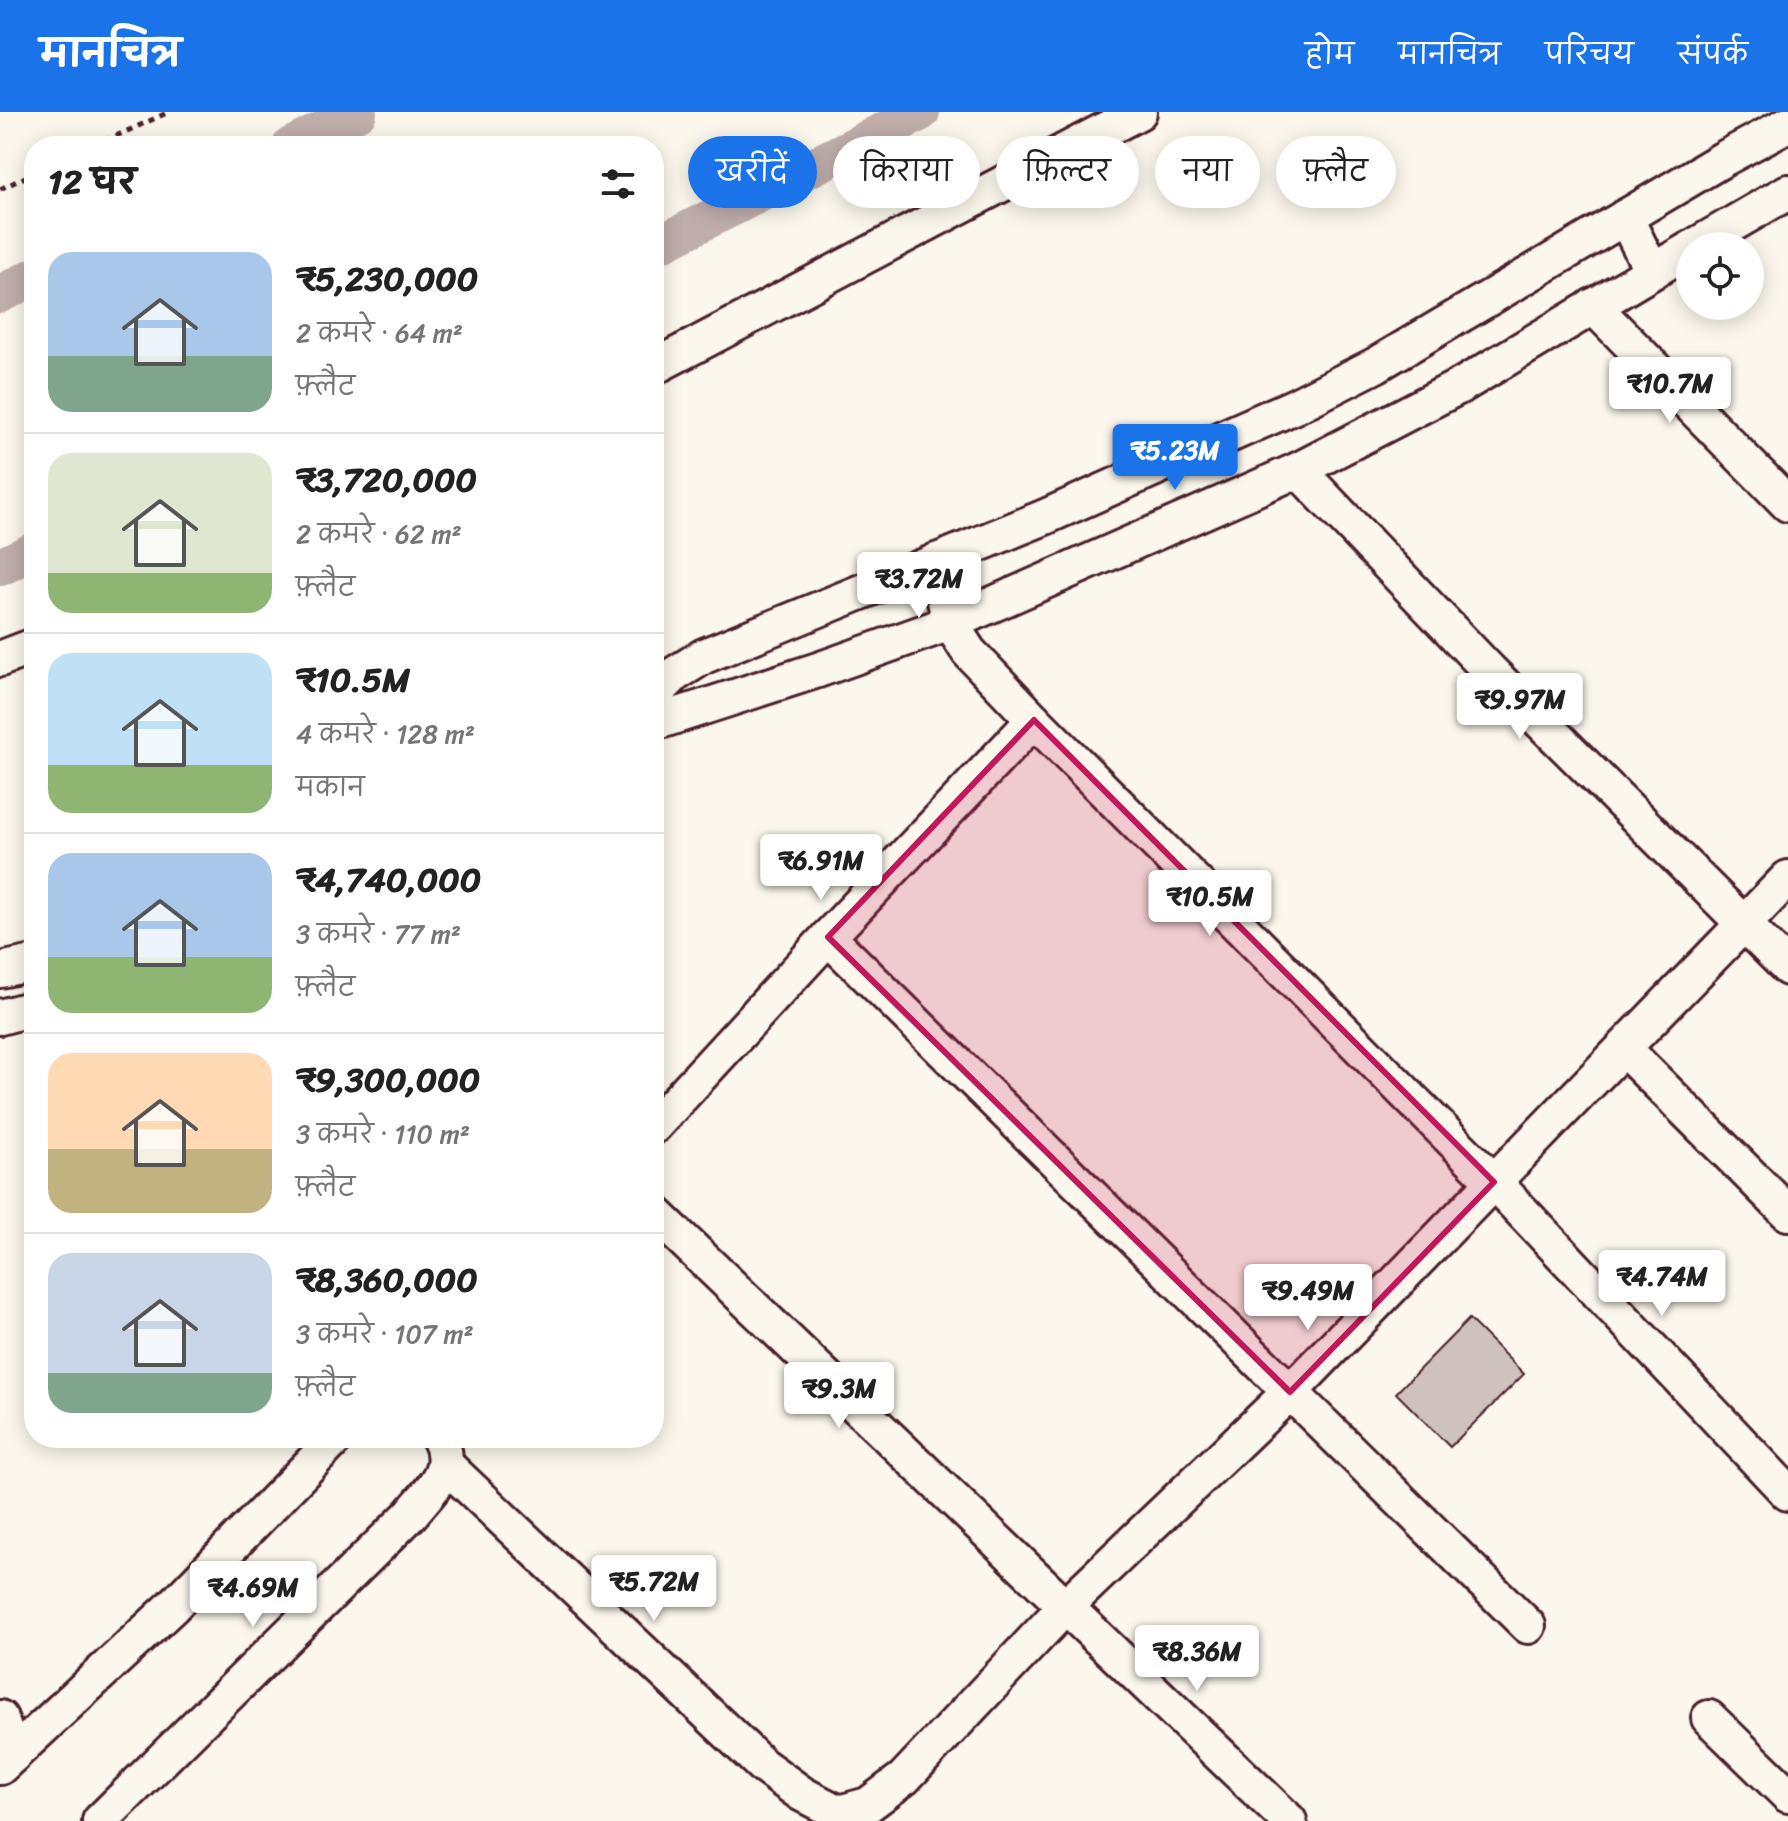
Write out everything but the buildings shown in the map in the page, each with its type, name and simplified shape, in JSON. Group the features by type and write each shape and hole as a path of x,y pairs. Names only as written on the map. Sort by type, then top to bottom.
{"street":[{"path":"664,362 1139,112"},
{"path":"664,685 675,674 704,656 1045,517 1308,400 1376,365 1725,158 1788,124"},
{"path":"1719,232 1788,192"},
{"path":"1625,217 1652,271"},
{"path":"664,720 950,623 1298,470 1462,385 1676,257"},
{"path":"1593,306 1788,504"},
{"path":"1298,470 1490,671 1788,968"},
{"path":"936,561 950,623 969,652 1494,1182 1788,1493"},
{"path":"0,659 24,650"},
{"path":"664,1115 1034,720"},
{"path":"442,1452 762,1765 802,1794 839,1813 868,1805 904,1778 1065,1607 1290,1392 1788,878"},
{"path":"828,937 1528,1626"},
{"path":"0,970 24,965"},
{"path":"0,1017 24,1011"},
{"path":"1624,1049 1788,1213"},
{"path":"664,1222 1289,1821"},
{"path":"6,1761 173,1606 322,1448"},
{"path":"100,1821 411,1514 439,1479 442,1452"},
{"path":"0,1718 6,1761"},
{"path":"1709,1718 1788,1795"}],"path":[{"path":"116,136 169,112"},
{"path":"0,189 24,178"}],"highlighted area":[{"path":"1034,720 1494,1182 1290,1392 828,937"}],"waterway":[{"path":"311,136 358,112"},
{"path":"664,242 921,112"},
{"path":"0,294 24,282"},
{"path":"0,567 24,556"}]}
